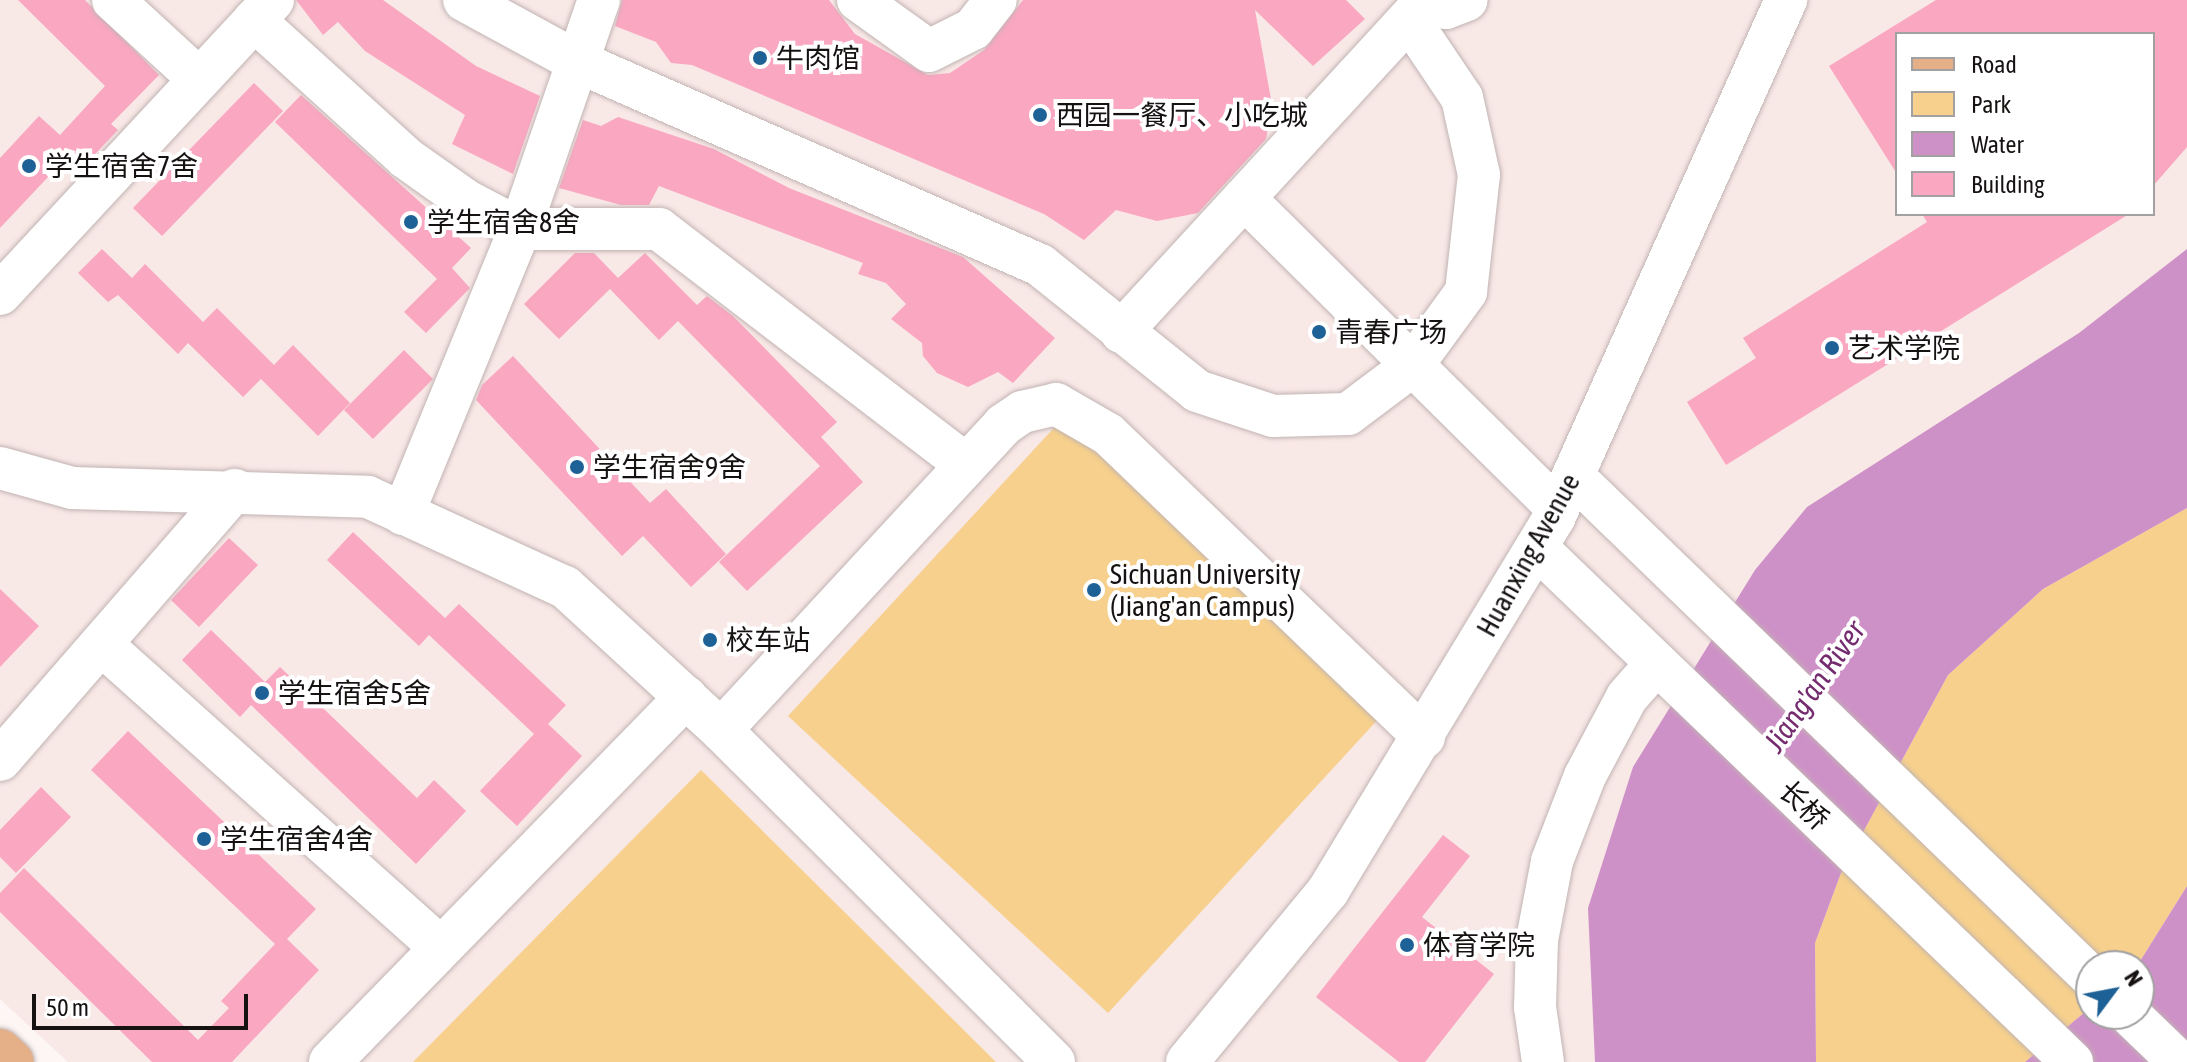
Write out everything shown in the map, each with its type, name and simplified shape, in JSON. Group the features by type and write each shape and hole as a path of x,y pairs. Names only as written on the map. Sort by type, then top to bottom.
{"main road":[{"path":"0,1051 12,1062"}],"street":[{"path":"113,0 199,79"},
{"path":"464,0 574,60 1040,265 1197,391 1273,416 1348,414 1412,366 1466,292 1479,175 1462,98 1421,6"},
{"path":"403,514 520,229 574,60 599,0"},
{"path":"858,0 929,51 973,29 996,0"},
{"path":"1421,6 1446,8 1467,0"},
{"name":"Huanxing Avenue","path":"1187,1062 1328,891 1537,548 1566,492 1786,0"},
{"path":"1121,332 1421,6"},
{"path":"0,294 264,10 406,158 520,229 659,229 965,464"},
{"path":"1244,198 1412,366 1722,620 2075,961"},
{"path":"721,730 965,464 1022,412 1056,404 1085,416 1424,737"},
{"path":"0,468 72,488 235,490 368,497 565,587 721,730 1054,1062"},
{"path":"0,760 235,490"},
{"name":"长桥","path":"1537,548 2072,1062"},
{"path":"101,644 438,945"},
{"path":"1543,1062 1535,1007 1537,940 1552,861 1585,776 1627,697 1670,675"},
{"path":"330,1062 438,945 686,697"},
{"path":"2146,1030 2179,1062"}],"shaded area":[{"name":"Sichuan University (Jiang'an Campus)","path":"0,0 2187,0 2187,1062 68,1062 0,999"}],"green space":[{"path":"1063,418 1382,715 1108,1013 788,716"},
{"path":"2187,508 2187,886 2147,950 2075,950 2075,1020 2025,1062 1816,1062 1815,943 1841,873 1948,675 2043,589"},
{"path":"701,770 996,1062 413,1062"}],"water":[{"name":"Jiang'an River","path":"2187,249 2187,508 2043,589 1948,675 1841,873 1815,943 1816,1062 1595,1062 1588,908 1633,767 1755,570 1807,507 2079,333"},
{"path":"2187,886 2187,1062 2025,1062 2075,1020 2075,1030 2155,1030 2155,950 2147,950"}],"building":[{"path":"18,0 85,0 159,75 111,124 118,130 78,172 64,160 0,228 0,158 39,116 60,135 105,86"},
{"path":"296,0 383,0 476,66 540,96 513,174 452,144 465,115 365,51 338,22 323,35"},
{"name":"西园一餐厅、小吃城","path":"622,0 829,0 855,34 928,75 950,73 984,50 1023,0 1346,0 1365,19 1313,66 1255,10 1272,105 1266,139 1198,213 1157,221 1116,210 1084,240 1044,214 692,65 671,63 656,42 615,26"},
{"path":"1936,0 2187,0 2187,147 2155,184 2155,32 1895,32 1895,171 1829,66"},
{"path":"254,83 283,111 162,236 133,208"},
{"path":"301,95 471,248 452,268 470,288 426,333 404,312 437,279 275,122"},
{"path":"618,117 714,149 789,188 963,257 1055,338 1013,383 998,372 968,387 937,373 923,356 922,343 891,319 906,304 886,283 858,274 863,263 659,186 649,205 621,205 559,188 583,120 601,126"},
{"name":"艺术学院","path":"1923,216 2126,216 1726,465 1687,402 1756,358 1743,338 1927,222"},
{"path":"102,249 132,278 145,264 203,322 217,308 274,365 293,345 350,403 318,436 261,379 243,397 188,343 178,354 118,295 108,302 78,273"},
{"name":"学生宿舍9舍","path":"575,253 594,253 618,278 645,253 697,305 707,296 733,316 837,422 821,437 863,482 747,591 719,562 820,466 678,321 659,340 610,289 559,339 524,304"},
{"path":"404,350 433,379 373,439 344,410"},
{"name":"学生宿舍9舍","path":"513,356 650,503 666,489 726,554 691,587 643,536 622,556 476,400 482,385"},
{"name":"学生宿舍5舍","path":"353,532 445,618 459,604 566,705 548,724 582,756 517,826 480,791 534,734 429,635 419,646 327,560"},
{"path":"229,538 258,565 199,627 171,600"},
{"path":"0,589 39,626 0,667"},
{"name":"学生宿舍5舍","path":"211,630 265,682 280,667 417,798 434,780 466,811 416,864 251,705 240,717 182,660"},
{"path":"128,731 316,909 287,939 319,970 232,1062 152,1062 0,912 0,893 24,868 198,1040 229,1008 221,1001 275,944 91,770"},
{"path":"41,787 71,817 16,873 0,857 0,830"},
{"name":"体育学院","path":"1443,835 1470,856 1422,917 1494,974 1425,1062 1399,1062 1316,997"}],"place":[{"name":"牛肉馆","path":"760,58"},
{"name":"西园一餐厅、小吃城","path":"1040,115"},
{"name":"学生宿舍7舍","path":"29,166"},
{"name":"学生宿舍8舍","path":"411,222"},
{"name":"青春广场","path":"1319,332"},
{"name":"艺术学院","path":"1832,348"},
{"name":"学生宿舍9舍","path":"577,467"},
{"name":"Sichuan University (Jiang'an Campus)","path":"1094,590"},
{"name":"校车站","path":"710,640"},
{"name":"学生宿舍5舍","path":"262,693"},
{"name":"学生宿舍4舍","path":"204,839"},
{"name":"体育学院","path":"1407,945"}]}
